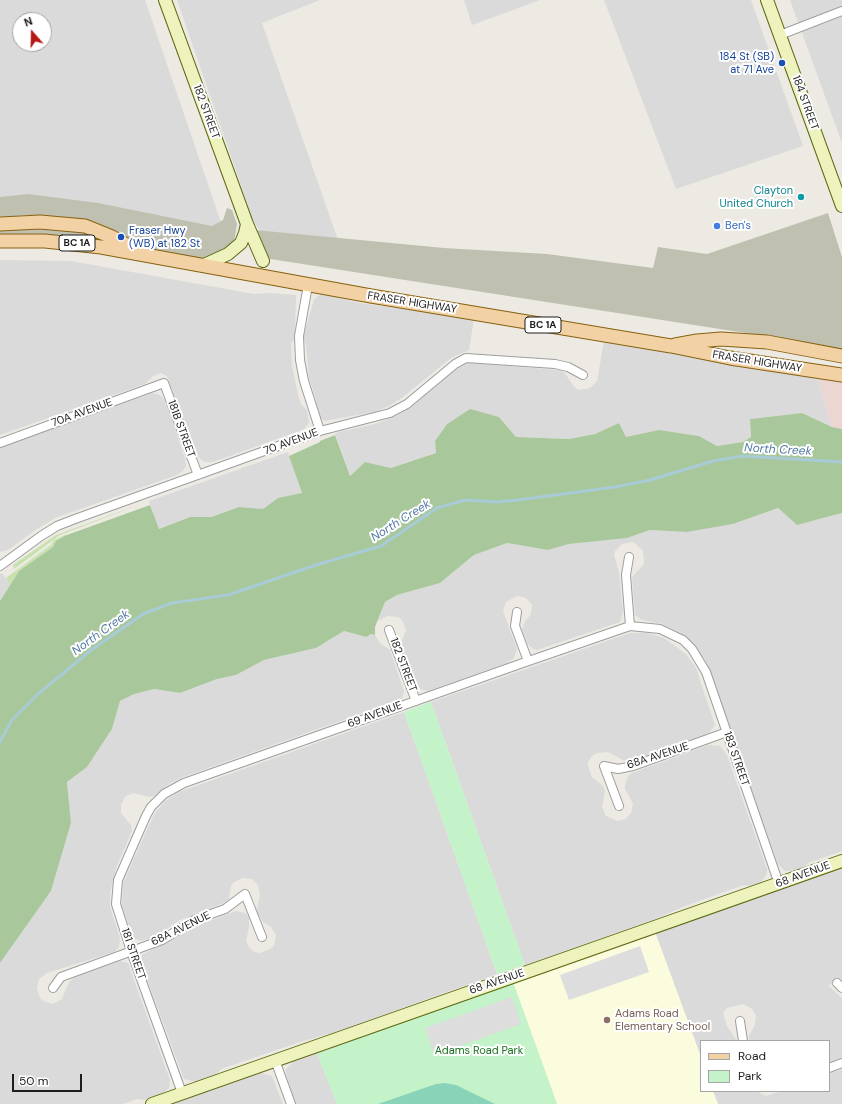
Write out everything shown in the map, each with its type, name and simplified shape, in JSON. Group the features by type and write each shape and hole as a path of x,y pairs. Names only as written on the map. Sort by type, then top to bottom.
{"main road":[{"name":"FRASER HIGHWAY","path":"0,224 40,222 85,226 153,256"},
{"name":"FRASER HIGHWAY","path":"0,242 75,243 204,265 308,285 672,346 716,355 842,375"},
{"name":"FRASER HIGHWAY","path":"672,346 697,341 721,339 767,342 842,356"}],"street":[{"name":"182 STREET","path":"165,0 246,224 263,261"},
{"name":"184 STREET","path":"768,0 842,206"},
{"path":"780,35 842,11"},
{"path":"204,265 228,254 241,243 245,234 246,224"},
{"path":"308,285 299,336 300,360 304,381 320,431"},
{"name":"70 AVENUE","path":"0,566 57,526 320,431 390,413 407,404 455,364 466,358 556,364 568,367 583,375"},
{"name":"70A AVENUE","path":"0,443 164,383"},
{"name":"181B STREET","path":"164,383 198,475"},
{"path":"629,557 626,575 630,626"},
{"path":"517,612 515,626 528,661"},
{"name":"69 AVENUE","path":"146,816 164,794 184,783 630,626 660,629 683,640"},
{"name":"182 STREET","path":"389,630 416,701"},
{"name":"183 STREET","path":"683,640 700,660 727,732 780,884"},
{"name":"68A AVENUE","path":"619,806 604,766 618,769 633,766 727,732"},
{"name":"181 STREET","path":"146,816 118,880 116,891 118,914 182,1093"},
{"name":"68 AVENUE","path":"152,1104 842,861"},
{"name":"68A AVENUE","path":"53,988 61,976 162,940 194,920 225,909 245,894 262,937"},
{"path":"740,1021 743,1040"},
{"path":"275,1060 291,1104"},
{"path":"830,1068 842,1064"}],"shaded area":[{"path":"0,0 145,0 226,237 0,204"},
{"path":"177,0 320,0 262,23 344,257 276,248 254,223"},
{"path":"464,0 540,0 472,25"},
{"path":"604,0 751,0 803,146 676,189"},
{"path":"790,0 842,0 842,143"},
{"path":"28,194 98,203 212,226 223,220 227,208 232,210 237,224 234,243 227,249 203,259 152,251 94,226 65,217 31,215 0,217 0,197"},
{"path":"828,213 842,257 842,348 264,258 255,230 444,248 547,254 653,268 658,247 707,254"},
{"path":"0,226 88,229 127,249 0,240"},
{"path":"0,260 71,261 254,294 270,293 296,295 295,338 291,344 292,366 298,395 301,404 307,410 309,423 304,429 299,431 213,462 204,462 197,456 167,376 161,373 153,376 145,384 0,435"},
{"path":"323,294 360,303 474,319 469,350 451,358 403,397 389,406 374,412 325,421 320,418 315,405 316,399 309,378 306,344 303,337 314,300"},
{"path":"604,341 817,377 832,427 802,413 750,419 751,437 743,442 717,446 699,436 659,430 626,438 619,423 595,434 569,439 516,437 499,417 470,410 447,424 435,441 436,453 391,468 365,462 350,476 335,433 375,424 397,416 413,405 455,370 469,363 559,370 564,372 575,388 579,390 590,388 597,381"},
{"path":"817,377 842,381 842,429 832,427"},
{"path":"153,393 160,395 165,401 185,458 186,466 183,471 177,475 55,518 8,550 0,552 0,447"},
{"path":"288,452 302,493 278,499 263,509 239,507 211,517 190,517 158,529 149,501"},
{"path":"778,508 797,525 842,513 842,851 808,863 803,868 794,871 785,871 778,864 705,660 693,645 679,632 662,624 642,620 635,615 632,577 643,565 644,561 643,551 636,544 632,542 622,544 615,551 614,555 619,572 623,612 620,622 537,650 533,649 527,643 522,630 524,623 531,614 532,605 526,598 518,596 506,602 503,611 517,649 514,658 507,663 428,691 420,689 415,683 401,643 406,630 402,620 398,617 388,616 378,621 385,602 397,595 440,583 474,555 507,543 548,550 569,544 627,538 650,530 687,532 733,524"},
{"path":"2,573 10,585 0,601 0,574"},
{"path":"344,631 365,637 371,634 375,635 380,643 390,650 404,691 402,699 183,777 169,784 154,796 149,797 134,793 126,796 121,804 121,813 131,825 132,831 116,868 110,893 110,907 120,938 119,947 114,952 47,973 39,979 37,989 40,998 43,1001 53,1004 62,999 69,982 75,977 120,961 128,963 170,1080 169,1088 163,1093 145,1100 137,1099 123,1104 0,1104 0,963 51,891 71,823 67,782 87,767 112,729 120,701 134,694 154,689 180,693 217,679 236,675 264,660 316,648"},
{"path":"630,633 648,633 664,638 686,654 696,668 715,725 710,732 704,735 632,761 623,760 608,752 597,753 592,756 588,762 588,766 592,777 603,786 605,791 602,807 606,816 617,821 625,819 631,813 633,804 625,789 625,785 628,776 632,773 708,745 720,746 727,755 767,869 767,874 761,882 751,886 744,885 685,906 660,917 525,965 431,702"},
{"path":"404,712 497,974 335,1032 300,1042 221,1069 215,1075 196,1082 184,1079 141,963 142,955 185,930 236,911 246,913 249,918 246,941 248,946 254,952 260,953 274,946 276,935 271,927 263,922 258,914 257,909 260,895 258,885 252,879 243,878 234,882 231,886 229,899 226,902 180,920 153,938 141,941 133,938 122,906 123,883 154,814 165,801 179,792"},
{"path":"842,869 842,980 828,985 842,998 842,1057 830,1063 830,1040 749,1040 749,1035 755,1025 756,1016 752,1009 743,1004 727,1008 723,1013 727,1026 736,1040 700,1040 700,1054 655,932"},
{"name":"Adams Road Elementary School","path":"655,932 700,1054 700,1092 713,1092 718,1104 557,1104 513,982"},
{"path":"640,946 649,972 569,1000 560,975"},
{"path":"512,997 521,1024 434,1055 425,1028"},
{"path":"317,1053 337,1104 296,1104 286,1074 286,1069 293,1062"},
{"path":"842,1069 842,1104 718,1104 713,1092 758,1092 766,1096 779,1092 830,1092 830,1074"},
{"path":"261,1073 272,1076 283,1104 173,1104"}],"green space":[{"path":"470,409 499,417 516,437 569,439 595,434 619,423 626,437 659,430 699,436 717,446 743,442 751,437 750,419 802,413 832,427 842,429 842,513 797,525 778,508 733,524 687,532 650,530 627,538 569,544 548,550 507,543 474,555 440,583 397,595 385,602 375,627 375,635 371,634 366,637 344,631 316,648 264,660 236,675 217,679 180,693 154,689 134,694 120,701 112,729 87,767 67,782 71,823 51,891 0,963 0,601 19,571 53,547 56,541 67,535 150,505 159,529 190,517 211,517 239,507 263,509 278,498 302,493 289,456 335,435 350,476 365,462 391,468 436,453 435,441 447,424"},
{"path":"149,501 60,535 14,569 13,565 56,535"},
{"path":"67,535 57,541 53,547 19,571 10,585 6,578 51,545 54,540"},
{"path":"431,702 525,965 497,974 404,712"},
{"name":"Adams Road Park","path":"513,982 557,1104 337,1104 317,1053"},
{"path":"445,1083 456,1085 495,1104 378,1104 436,1084"}],"waterway":[{"name":"North Creek","path":"0,742 12,720 37,695 90,651 143,614 172,603 228,595 316,565 381,546 437,508 465,500 496,502 615,487 650,480 713,461 743,456 842,462"}],"place":[{"name":"184 St (SB) at 71 Ave","path":"782,63"},
{"name":"Clayton United Church","path":"801,197"},
{"name":"Ben's","path":"717,226"},
{"name":"Fraser Hwy (WB) at 182 St","path":"121,237"},
{"name":"Adams Road Elementary School","path":"607,1020"}]}
